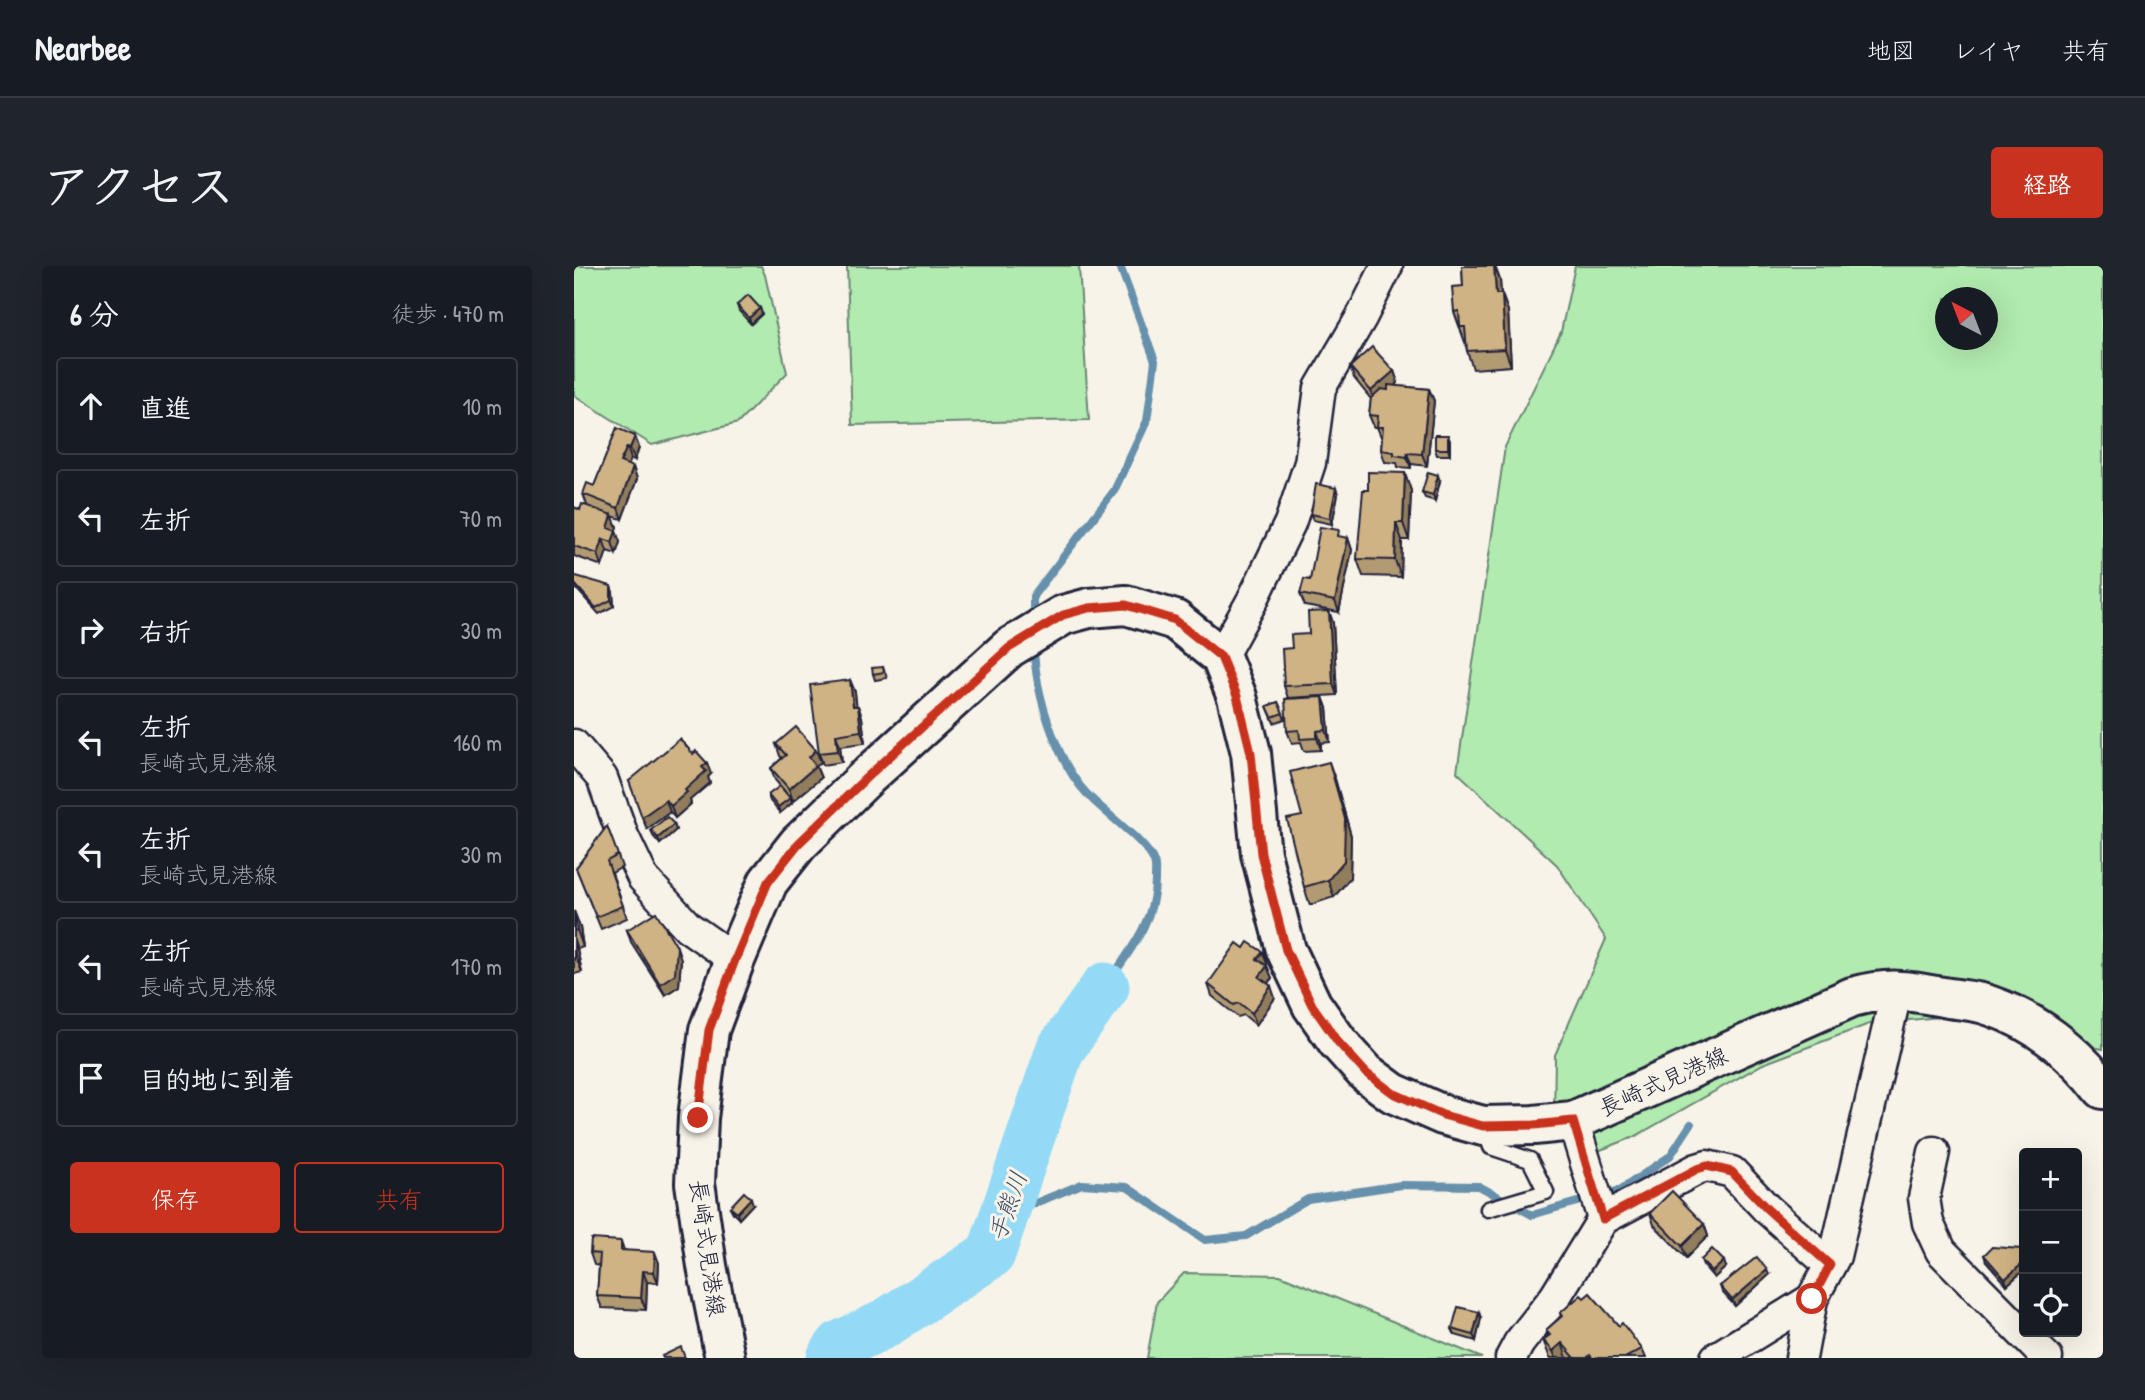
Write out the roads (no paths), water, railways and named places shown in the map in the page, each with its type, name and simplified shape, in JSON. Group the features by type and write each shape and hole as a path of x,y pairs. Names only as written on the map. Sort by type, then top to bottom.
{"main road":[{"name":"長崎式見港線","path":"725,1358 707,1266 695,1183 698,1118 709,1030 768,882 798,844 1009,648 1063,615 1089,608 1126,605 1175,620 1221,657 1237,696 1251,753 1261,854 1286,950 1312,1005 1338,1042 1366,1073 1393,1093 1443,1115 1483,1126 1573,1121 1852,998 1877,990 1897,989 1990,1005 2030,1024 2059,1044 2103,1089"}],"street":[{"path":"1221,657 1290,523 1311,463 1320,388 1361,318 1387,266"},
{"path":"574,745 602,778 622,836 643,878 688,927 735,960"},
{"path":"1801,1358 1812,1299 1835,1256 1897,989"},
{"path":"1573,1121 1603,1216"},
{"path":"1934,1152 1924,1198 1928,1223 1941,1251 2047,1358"},
{"path":"1511,1358 1519,1343 1555,1297 1603,1216 1707,1166 1732,1172 1767,1209 1830,1265"},
{"path":"1716,1358 1812,1299"}],"lane":[{"path":"1483,1126 1491,1147 1530,1160 1546,1192 1488,1209"}],"waterway":[{"path":"1033,620 1033,596 1114,491 1147,421 1155,361 1120,266"},
{"path":"1034,647 1043,705 1066,763 1087,794 1143,846 1155,864 1154,894 1146,922 1105,987"},
{"name":"手熊川","path":"831,1358 840,1345 883,1325 991,1254 1060,1050 1105,987"},
{"path":"1603,1195 1620,1190 1670,1156 1691,1124"},
{"path":"1004,1216 1082,1184 1127,1187 1205,1240 1246,1236 1308,1199 1401,1185 1479,1186 1532,1215 1591,1198"}]}
